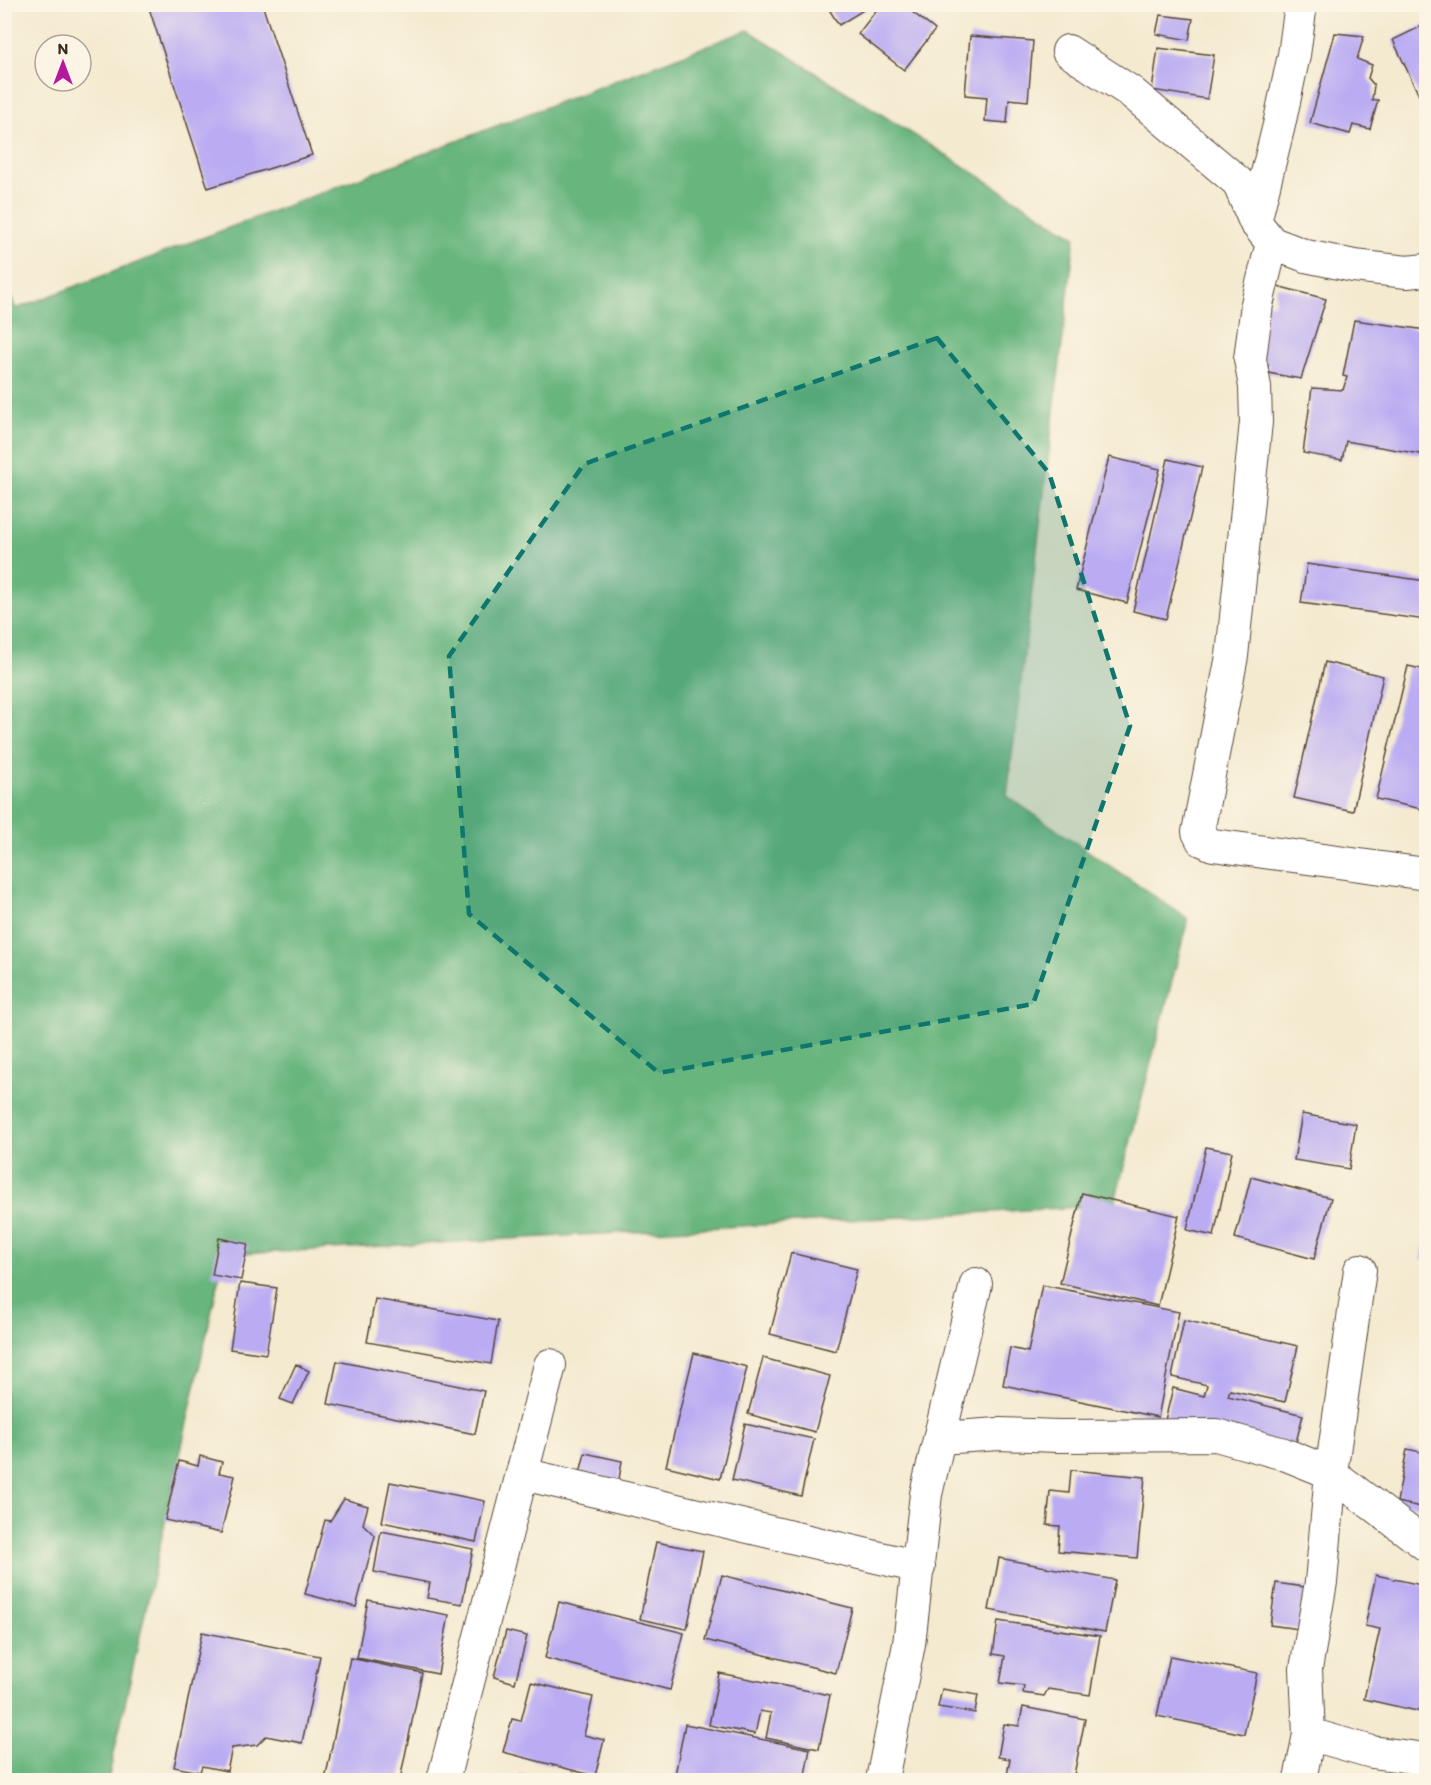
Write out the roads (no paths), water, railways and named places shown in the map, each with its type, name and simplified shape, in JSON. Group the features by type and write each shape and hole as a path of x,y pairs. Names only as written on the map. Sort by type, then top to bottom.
{"street":[{"path":"1301,4 1264,233 1250,359 1255,387 1256,422 1232,656 1198,832 1202,840 1213,845 1426,874"},
{"path":"1068,51 1131,92 1238,182 1264,233 1306,255 1354,266 1407,272 1426,270"},
{"path":"1300,1780 1309,1734 1306,1669 1321,1582 1331,1473 1360,1270"},
{"path":"882,1780 909,1644 926,1494 976,1284"},
{"path":"443,1780 550,1365"},
{"path":"939,1438 999,1434 1216,1435 1284,1454 1331,1473 1426,1545"},
{"path":"523,1474 918,1567"},
{"path":"1309,1734 1372,1752 1426,1759"}]}
